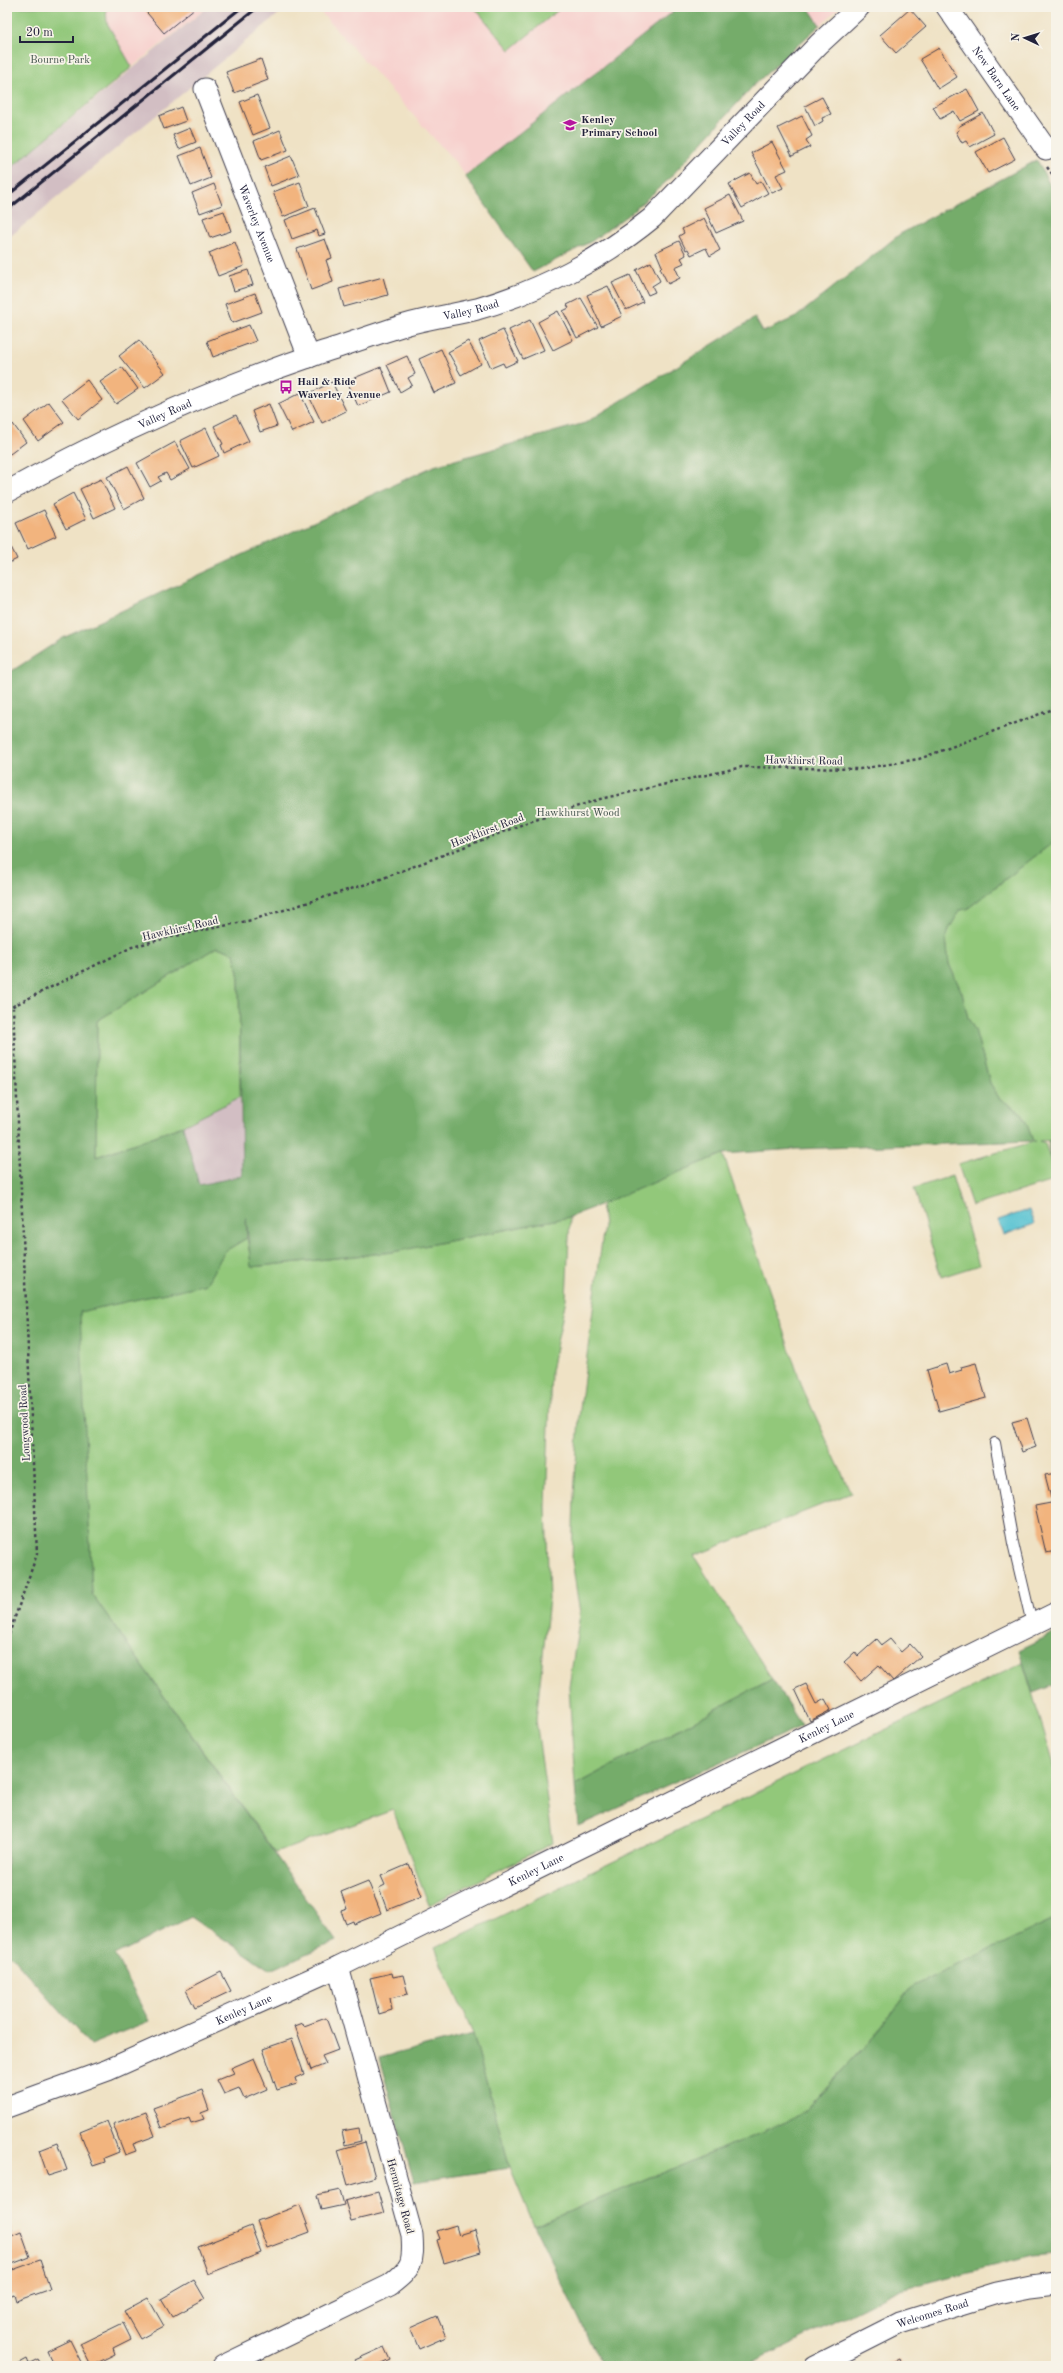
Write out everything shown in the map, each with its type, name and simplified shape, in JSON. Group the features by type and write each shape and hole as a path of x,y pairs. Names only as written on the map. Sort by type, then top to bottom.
{"street":[{"name":"Valley Road","path":"7,492 161,416 240,381 406,325 478,308 539,286 624,242 652,218 819,44 859,7"},
{"name":"New Barn Lane","path":"947,7 1046,149"},
{"name":"Waverley Avenue","path":"205,89 309,357"},
{"name":"Kenley Lane","path":"7,2107 108,2070 338,1967 1056,1613"},
{"name":"Hermitage Road","path":"223,2366 390,2285 407,2271 414,2257 412,2235 338,1967"},
{"name":"Welcomes Road","path":"828,2363 900,2323 997,2293 1031,2286 1056,2283"}],"lane":[{"path":"995,1443 1013,1543 1032,1624"}],"path":[{"path":"7,130 11,136"},
{"path":"1050,172 1056,179"},
{"name":"Hawkhirst Road","path":"7,1009 12,1008 132,947 275,913 373,882 526,823 600,800 742,767 860,769 919,759 1056,708"},
{"name":"Longwood Road","path":"7,1640 37,1554 12,1008"}],"shaded area":[{"path":"106,7 208,7 132,67 107,23"},
{"path":"208,7 287,7 7,239 7,171"},
{"name":"Kenley Primary School","path":"316,7 840,7 753,86 667,181 632,212 592,241 533,272 457,164"},
{"path":"240,1097 242,1176 199,1185 183,1126"}],"green space":[{"name":"Bourne Park","path":"7,7 106,7 107,23 132,67 7,171"},
{"path":"474,7 562,7 510,50"},
{"path":"679,7 808,7 820,25 753,86 667,181 632,212 592,241 533,272 465,176"},
{"name":"Hawkhurst Wood","path":"1037,160 1056,197 1056,840 967,909 960,910 949,929 946,939 949,964 962,993 968,1018 975,1030 990,1083 999,1098 1023,1114 1033,1141 796,1149 723,1154 570,1217 393,1252 251,1267 246,1217 247,1238 225,1251 206,1284 80,1312 92,1594 336,1941 270,1970 191,1917 115,1955 149,2021 90,2045 7,1951 7,674 63,638 434,466 585,423 755,318 763,332 796,317 900,234","holes":["217,947 234,953 239,978 242,1176 199,1185 183,1126 96,1157 97,1021"]},
{"path":"1056,840 1056,1140 1039,1141 1045,1143 1056,1180 972,1206 958,1164 1036,1141 1033,1141 1023,1114 999,1098 990,1083 975,1030 968,1018 962,993 949,964 946,939 949,929 960,910 967,909"},
{"path":"217,947 234,953 239,978 240,1097 183,1126 96,1157 97,1021"},
{"path":"1056,1140 1056,1164 1050,1157 1048,1141"},
{"path":"723,1154 803,1389 851,1493 694,1556 772,1679 575,1785 569,1687 580,1614 572,1560 574,1496 579,1417 604,1225 601,1204"},
{"path":"952,1176 979,1265 941,1277 914,1188"},
{"path":"570,1217 566,1299 551,1371 546,1506 549,1599 536,1720 553,1843 429,1905 393,1810 275,1853 92,1594 79,1312 206,1284 225,1251 247,1238 252,1267 393,1252"},
{"path":"1056,1632 1056,1692 1054,1685 1033,1693 1019,1650"},
{"path":"1023,1663 1056,1771 1056,1918 913,1986 877,2033 805,2110 786,2122 534,2226 510,2168 473,2034 435,1948"},
{"path":"772,1679 802,1726 578,1826 575,1785"},
{"path":"1056,1918 1056,2254 1032,2256 901,2289 745,2366 602,2366 534,2226 786,2122 805,2110 877,2033 913,1986"},
{"path":"473,2034 510,2168 414,2182 379,2058"}],"water":[{"path":"1029,1210 1034,1224 1004,1235 998,1220"}],"building":[{"path":"142,7 196,7 164,33"},
{"path":"910,9 926,27 896,53 880,35"},
{"path":"939,48 957,77 938,89 920,59"},
{"path":"261,59 268,80 234,93 226,72"},
{"path":"967,89 979,111 960,121 954,111 940,119 933,107"},
{"path":"257,95 270,128 253,135 240,102"},
{"path":"822,97 831,114 822,118 823,121 815,126 805,106"},
{"path":"181,107 186,121 164,129 159,116"},
{"path":"983,113 994,134 970,147 966,141 962,143 956,132 959,130 958,127"},
{"path":"802,116 812,136 806,140 810,147 792,156 778,128"},
{"path":"190,128 196,142 179,149 173,135"},
{"path":"280,130 288,150 261,160 254,141"},
{"path":"1003,137 1015,159 988,173 976,152"},
{"path":"772,142 787,170 776,175 783,188 772,193 751,153"},
{"path":"200,148 211,178 191,186 179,156"},
{"path":"291,156 299,175 271,186 264,167"},
{"path":"750,173 756,184 761,181 768,193 742,208 729,184"},
{"path":"300,182 309,206 283,217 273,192"},
{"path":"214,184 222,205 200,213 192,193"},
{"path":"730,195 743,221 716,233 704,208"},
{"path":"315,208 325,234 319,236 317,230 292,239 285,220"},
{"path":"224,211 231,231 210,238 203,218"},
{"path":"704,218 720,250 710,256 706,248 691,255 688,249 686,250 679,236 684,233 682,229"},
{"path":"325,239 332,258 326,260 333,282 311,290 297,249"},
{"path":"679,241 686,255 681,258 684,263 675,267 680,278 668,284 660,268 662,266 656,252"},
{"path":"235,242 244,266 218,276 209,253"},
{"path":"651,262 660,281 652,286 655,292 648,295 636,270"},
{"path":"248,270 253,285 234,291 229,276"},
{"path":"630,275 643,302 626,310 612,283"},
{"path":"383,277 388,295 344,307 339,289"},
{"path":"608,286 622,316 601,326 587,295"},
{"path":"255,293 262,312 232,323 225,304"},
{"path":"581,298 598,327 577,338 563,311 569,308 567,305"},
{"path":"558,311 573,340 553,350 538,322"},
{"path":"530,320 544,350 523,359 509,330"},
{"path":"249,325 256,341 213,357 207,341"},
{"path":"503,330 518,361 505,367 503,363 491,368 479,341"},
{"path":"139,340 165,373 145,388 119,356"},
{"path":"468,341 481,364 461,375 448,352"},
{"path":"441,349 456,383 434,393 419,359"},
{"path":"407,356 415,374 408,378 412,385 400,392 387,365"},
{"path":"122,367 138,389 116,404 100,382"},
{"path":"381,367 391,392 358,406 347,381"},
{"path":"87,380 102,400 78,419 62,399"},
{"path":"332,382 346,411 322,423 308,394"},
{"path":"300,393 314,422 292,432 278,404"},
{"path":"49,402 64,422 38,441 24,421"},
{"path":"269,404 277,426 260,432 252,411"},
{"path":"236,415 249,441 224,453 221,445 223,444 214,426"},
{"path":"13,424 26,442 10,454 7,451 7,428"},
{"path":"206,428 219,456 193,468 180,441"},
{"path":"175,442 190,469 170,480 166,473 158,477 161,481 150,487 137,463"},
{"path":"128,466 144,498 124,509 107,477"},
{"path":"101,479 115,508 94,518 80,489"},
{"path":"73,493 86,519 66,529 53,504"},
{"path":"44,510 56,536 28,549 16,523"},
{"path":"7,539 17,559 7,564"},
{"path":"976,1363 986,1398 939,1411 927,1370 946,1364 949,1374 962,1370 961,1367"},
{"path":"1027,1418 1036,1447 1022,1452 1012,1422"},
{"path":"1056,1473 1056,1497 1051,1498 1045,1475"},
{"path":"1056,1502 1056,1551 1046,1553 1035,1506"},
{"path":"877,1639 882,1645 890,1639 901,1652 910,1644 921,1656 893,1681 879,1665 861,1681 844,1662 855,1652 858,1656"},
{"path":"806,1684 816,1704 825,1699 831,1710 810,1721 795,1689"},
{"path":"409,1864 422,1896 387,1910 379,1888 385,1885 381,1876"},
{"path":"368,1881 381,1913 354,1924 353,1921 346,1924 341,1911 347,1909 341,1892"},
{"path":"221,1972 231,1991 195,2008 186,1990"},
{"path":"392,1973 393,1977 403,1975 408,1994 390,1998 392,2010 379,2014 370,1978"},
{"path":"326,2018 338,2050 322,2056 326,2064 311,2070 295,2026 303,2023 304,2026"},
{"path":"292,2039 304,2074 295,2078 297,2084 277,2090 263,2049"},
{"path":"254,2058 267,2089 244,2099 239,2088 224,2094 217,2080 234,2073 231,2068"},
{"path":"202,2090 209,2110 201,2113 204,2119 191,2123 189,2118 161,2128 153,2108"},
{"path":"146,2112 155,2136 133,2144 136,2151 125,2155 113,2124"},
{"path":"107,2121 119,2152 104,2158 105,2162 93,2166 80,2132"},
{"path":"359,2128 361,2141 345,2145 342,2131"},
{"path":"365,2142 375,2177 348,2185 338,2150"},
{"path":"57,2143 67,2170 48,2176 39,2150"},
{"path":"340,2190 344,2205 321,2210 317,2195"},
{"path":"378,2192 384,2213 351,2221 345,2201"},
{"path":"300,2205 310,2232 267,2248 257,2221"},
{"path":"7,2215 12,2230 7,2232"},
{"path":"456,2225 459,2235 475,2230 481,2252 444,2263 437,2240 440,2239 437,2231"},
{"path":"251,2226 261,2253 208,2274 198,2247"},
{"path":"21,2232 30,2257 7,2266 7,2238"},
{"path":"40,2260 50,2289 16,2301 14,2294 7,2296 7,2272"},
{"path":"194,2280 205,2299 172,2317 161,2299"},
{"path":"148,2298 164,2326 140,2339 124,2311"},
{"path":"437,2316 446,2337 419,2349 410,2328"},
{"path":"123,2323 131,2339 113,2348 115,2354 91,2366 80,2344"},
{"path":"70,2340 82,2364 54,2366 47,2351"},
{"path":"384,2347 390,2360 377,2366 358,2366 355,2360"},
{"path":"26,2359 28,2364 38,2359 42,2366 13,2366"},
{"path":"899,2359 902,2366 884,2366"}],"railway":[{"path":"7,196 242,7"},
{"path":"7,210 258,7"}],"place":[{"name":"Kenley Primary School","path":"570,125"},
{"name":"Hail & Ride Waverley Avenue","path":"286,387"}]}
